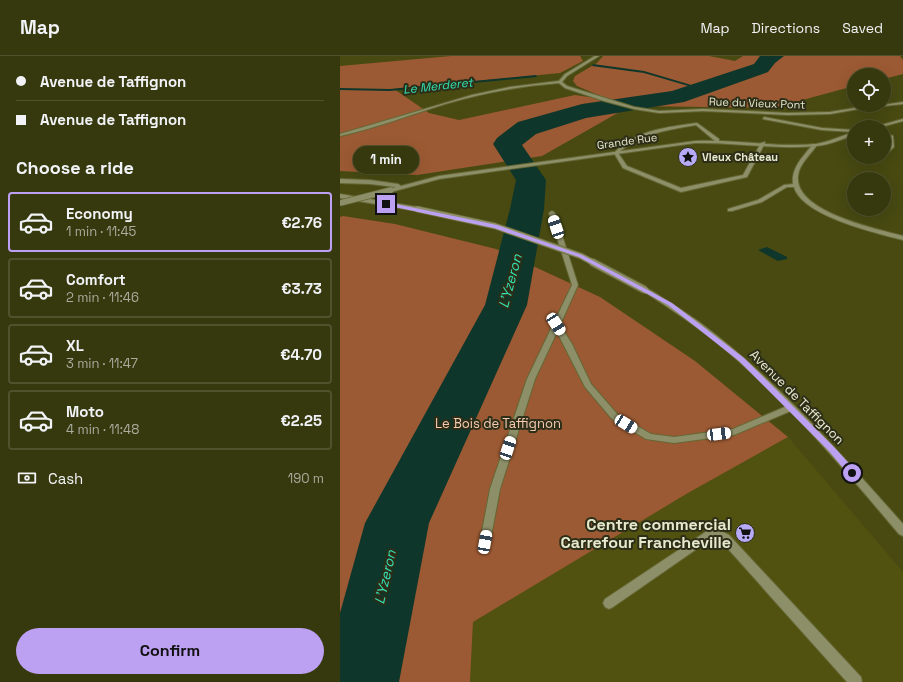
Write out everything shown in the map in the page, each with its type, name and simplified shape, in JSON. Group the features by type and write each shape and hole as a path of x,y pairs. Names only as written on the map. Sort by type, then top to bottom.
{"street":[{"path":"340,135 358,131 460,99 502,90 560,82 566,75 596,56"},
{"name":"Rue du Vieux Pont","path":"560,82 566,87 605,100 634,108 659,112 723,111 788,114 823,113 847,110"},
{"path":"891,104 903,103"},
{"path":"723,111 822,129 847,131"},
{"path":"891,123 903,120"},
{"path":"717,140 697,124 661,130 637,137 625,143 616,153 625,167 681,190 745,176 763,143"},
{"name":"Grande Rue","path":"340,204 439,178 616,153 717,140 815,145 833,142 847,135"},
{"path":"891,137 891,148"},
{"path":"815,145 800,165 795,175 795,185 805,201 829,215 903,238"},
{"name":"Grande Rue","path":"340,181 370,182 403,187"},
{"path":"730,210 760,201 786,186 795,185"},
{"name":"Avenue de Taffignon","path":"340,196 417,209 495,226 580,256 670,304 742,360 832,449 903,531"},
{"path":"485,542 497,482 531,379 575,285 552,213"},
{"path":"556,324 568,344 588,385 615,417 649,438 674,440 734,432 790,408"},
{"path":"609,603 713,532 725,538 856,682"}],"shaded area":[{"path":"767,247 787,257 787,259 778,261 758,250"},
{"name":"Centre commercial Carrefour Francheville","path":"788,437 903,572 903,682 470,682 473,622 688,493"}],"green space":[{"path":"451,56 580,56 583,61 560,73 394,89 429,113 459,120 575,95 610,100 577,86 573,81 575,76 597,63 603,56 709,56 735,61 743,56 900,56 903,60 903,74 891,77 891,68 847,68 847,88 773,108 630,106 542,156 417,175 340,171 340,66"},
{"name":"Le Bois de Taffignon","path":"343,216 395,224 496,249 600,297 695,361 788,437 688,493 473,622 470,682 340,682 340,217"}],"waterway":[{"name":"L'Yzeron","path":"360,682 397,523 506,305 527,209 531,180 507,144 527,128 582,111 676,97 761,68 768,59 774,56"},
{"name":"Le Merderet","path":"593,65 644,72 703,89"},
{"name":"Le Merderet","path":"340,89 390,90 536,76"}],"place":[{"name":"Vieux Château","path":"688,157"},
{"name":"Centre commercial Carrefour Francheville","path":"745,533"}],"route":[{"path":"386,204 417,209 495,226 580,256 670,304 742,360 832,449 852,473"}]}
